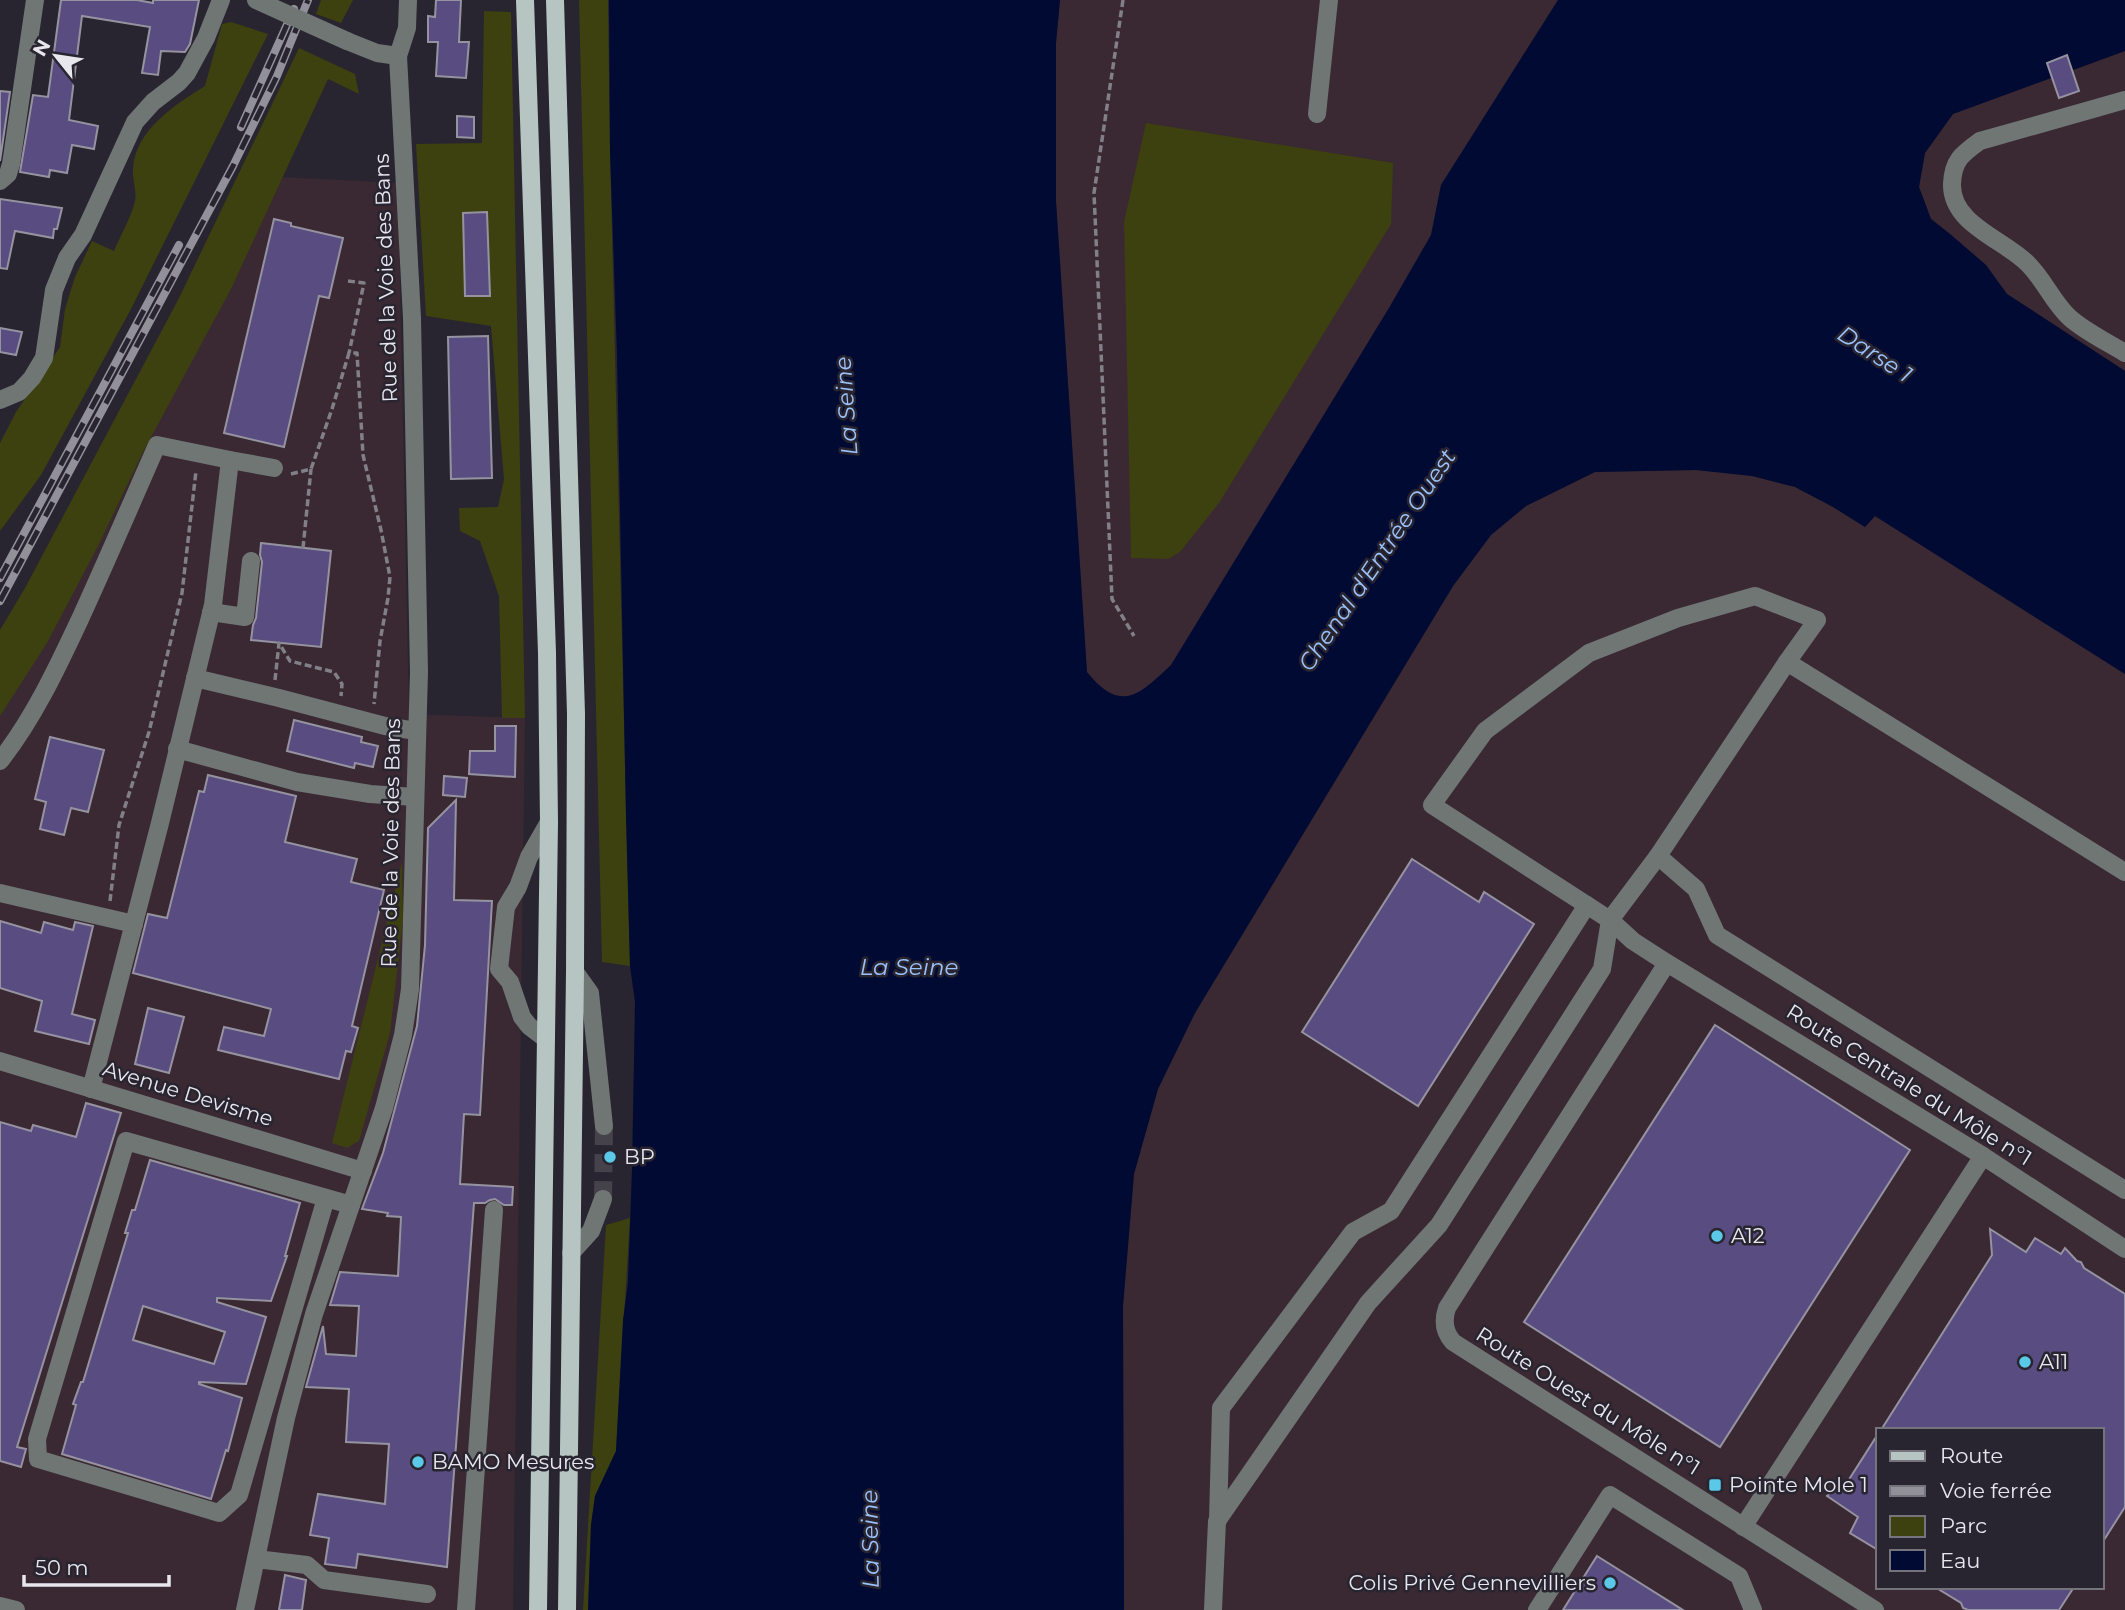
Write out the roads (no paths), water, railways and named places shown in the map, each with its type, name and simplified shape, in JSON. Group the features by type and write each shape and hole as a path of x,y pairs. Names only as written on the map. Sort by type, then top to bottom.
{"main road":[{"path":"525,0 547,639 549,822 538,1610"},
{"path":"555,0 576,714 567,1610"}],"street":[{"path":"0,181 8,174 11,164 35,0"},
{"path":"0,400 19,392 32,378 44,358 54,290 67,258 83,235 135,122 153,102 187,73 206,38 221,0"},
{"path":"256,0 377,54 398,56"},
{"name":"Rue de la Voie des Bans","path":"245,1610 286,1418 314,1314 384,1108 403,1035 410,989 419,672 412,318 398,56 407,28 408,0"},
{"path":"1317,114 1329,0"},
{"path":"2125,100 1980,141 1962,154 1953,169 1952,189 1958,208 1971,221 2027,262 2070,318 2125,353"},
{"path":"0,761 10,749 56,671 157,445 282,471"},
{"path":"91,1089 211,612 230,460"},
{"path":"211,612 245,617 251,561"},
{"name":"Route Centrale du Môle n°1","path":"1787,662 1817,620 1755,596 1678,618 1589,653 1485,732 1432,805 1610,920 1633,941 1983,1156 2125,1249"},
{"path":"1217,1521 1368,1303 1439,1225 1602,969 1610,920 1658,856 1787,662 2125,872"},
{"path":"195,678 385,726 416,731"},
{"path":"177,749 297,782 399,798 415,797"},
{"path":"546,1039 522,1017 510,982 499,970 506,907 549,822"},
{"path":"1658,856 1696,889 1717,934 2125,1190"},
{"path":"0,893 134,924"},
{"path":"1213,1610 1221,1408 1353,1232 1391,1211 1587,905"},
{"name":"Route Ouest du Môle n°1","path":"1667,962 1447,1308 1444,1318 1449,1338 1875,1610"},
{"path":"575,972 590,993 604,1126"},
{"name":"Avenue Devisme","path":"0,1061 363,1171"},
{"path":"327,1198 239,1495 219,1513 37,1459 37,1440 126,1141 327,1198 351,1205"},
{"path":"1743,1527 1983,1156"},
{"path":"571,1253 591,1231 603,1199"},
{"path":"466,1610 494,1210"},
{"path":"1537,1610 1610,1495 1739,1576 1753,1610"},
{"path":"256,1559 307,1565 324,1580 427,1594"},
{"path":"0,1606 16,1610"}],"water":[{"name":"La Seine","path":"609,0 1060,0 1056,43 1056,201 1087,672 1110,693 1130,696 1149,685 1171,665 1389,308 1431,235 1441,185 1558,0 2125,0 2125,51 1953,114 1925,153 1919,187 1931,219 1986,265 2007,294 2125,371 2125,674 1875,516 1865,527 1795,487 1752,476 1696,470 1595,472 1526,506 1491,535 1453,586 1195,1013 1158,1089 1134,1174 1123,1306 1124,1610 588,1610 591,1525 595,1496 616,1451 623,1320 628,1282 635,1002 630,966 626,817 610,151"}],"tunnel":[{"path":"603,1199 604,1126"}],"railway":[{"path":"0,601 233,166 277,76 308,0"},
{"path":"241,127 294,9"},
{"path":"0,578 179,245"}],"place":[{"name":"BP","path":"610,1157"},
{"name":"A12","path":"1717,1236"},
{"name":"A11","path":"2025,1362"},
{"name":"BAMO Mesures","path":"418,1462"},
{"name":"Pointe Mole 1","path":"1715,1485"},
{"name":"Colis Privé Gennevilliers","path":"1610,1583"}],"water label":[{"name":"Darse 1","path":"1875,354"},
{"name":"Chenal d'Entrée Ouest","path":"1377,560"}]}
